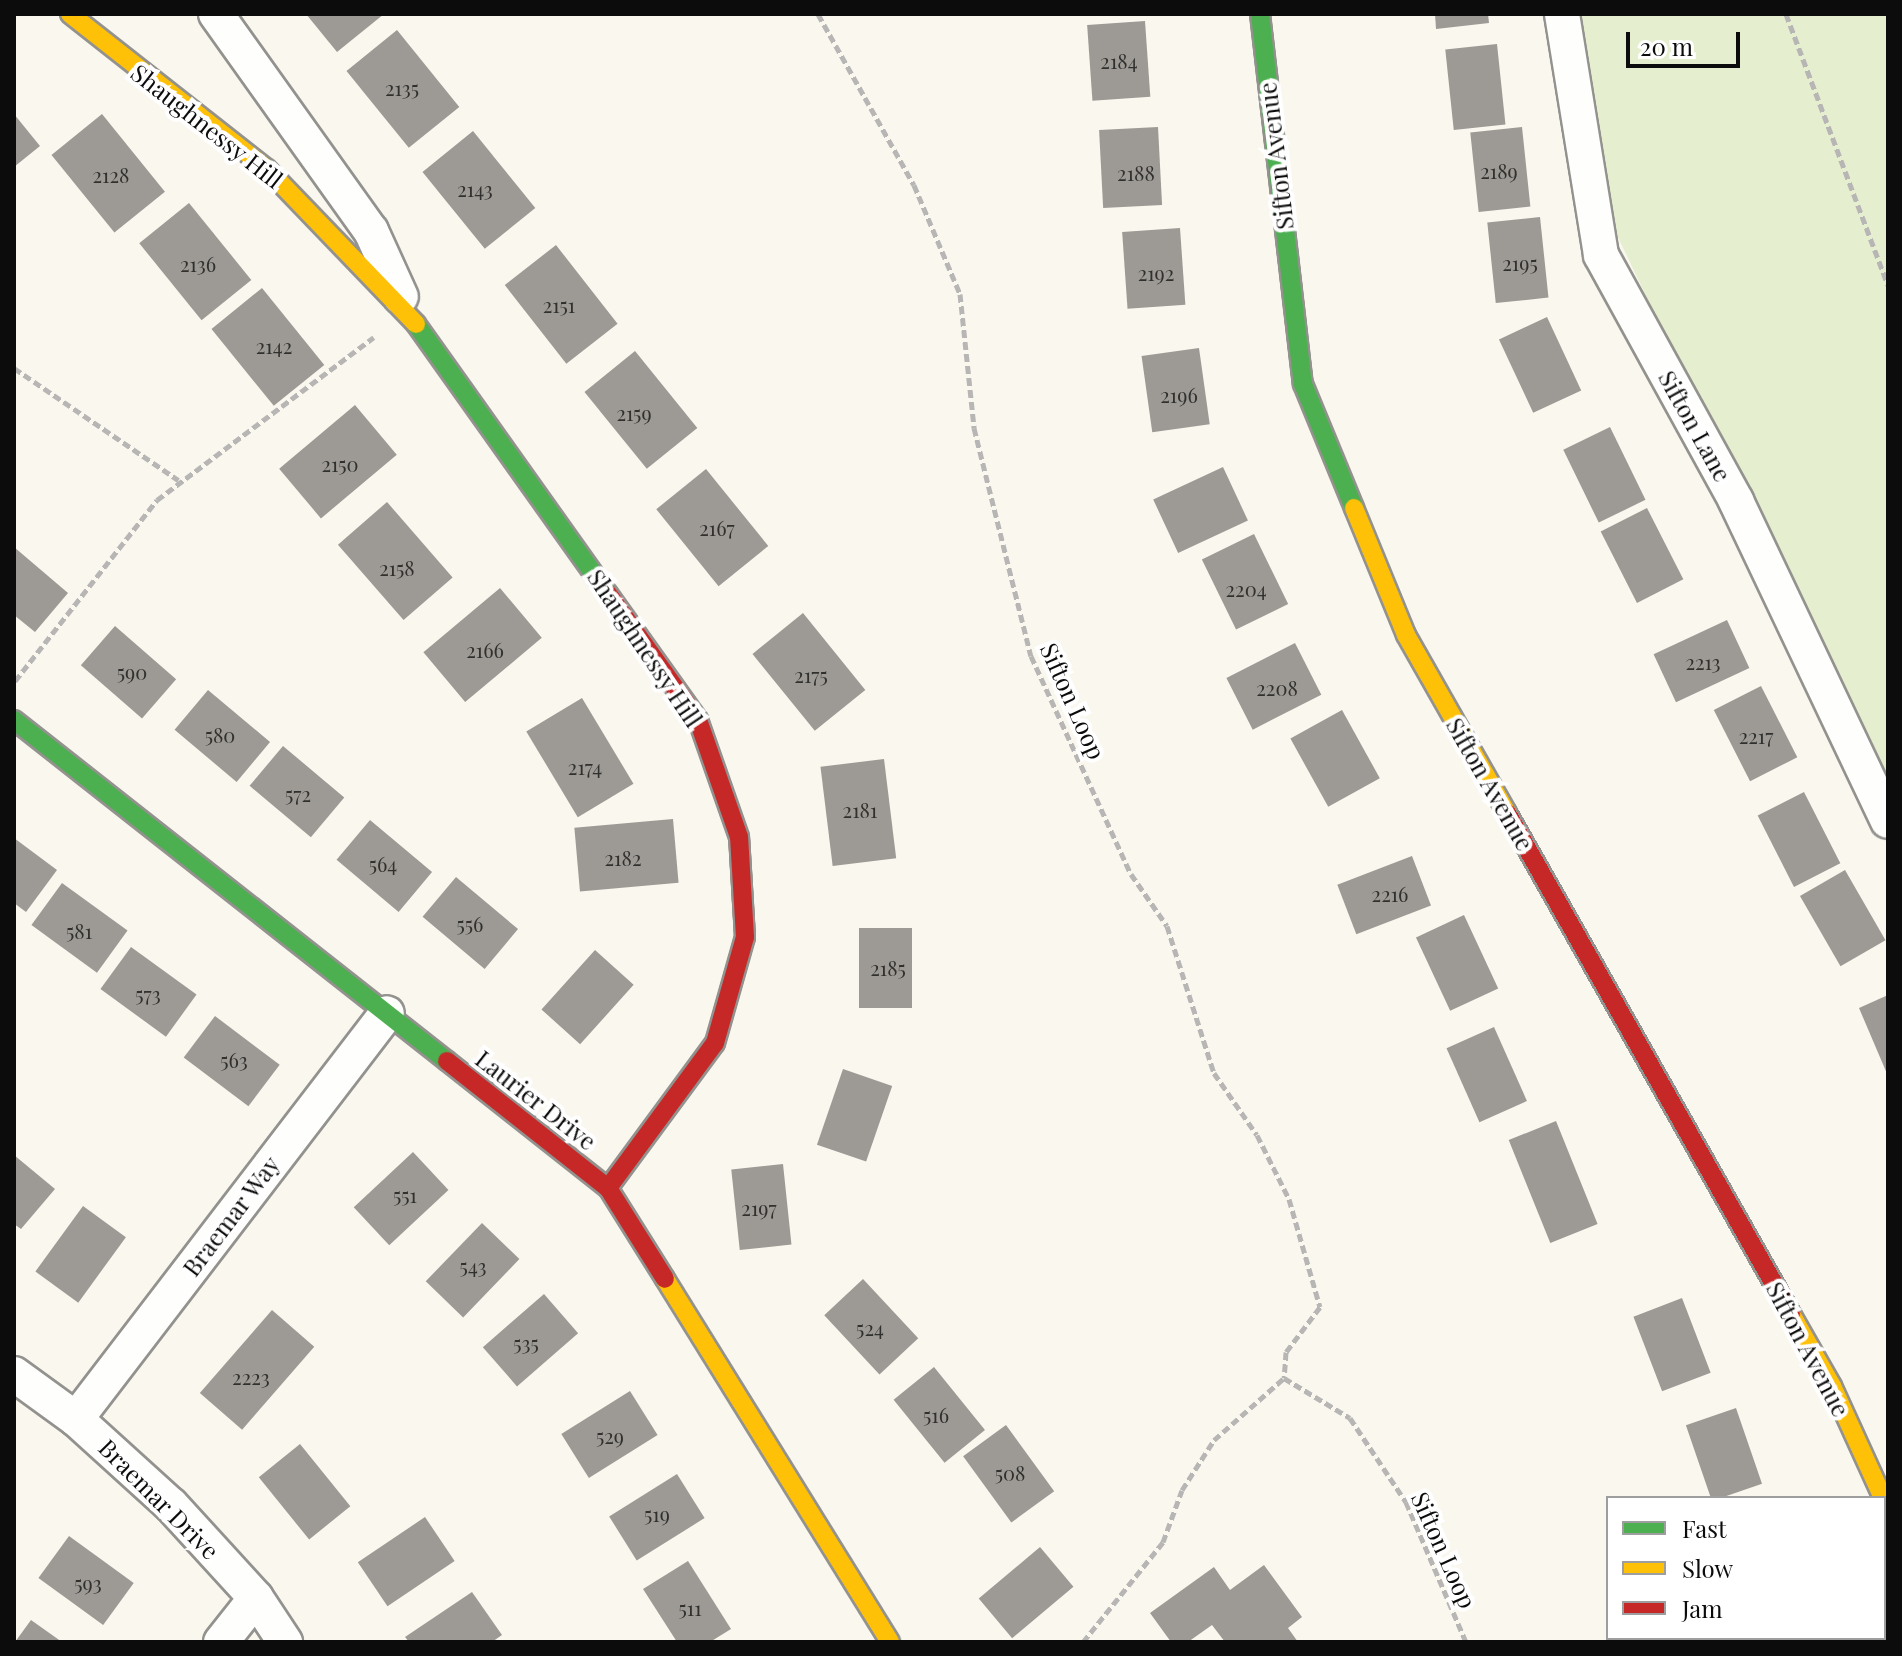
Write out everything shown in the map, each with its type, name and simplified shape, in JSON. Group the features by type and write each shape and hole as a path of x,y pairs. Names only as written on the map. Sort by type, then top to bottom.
{"street":[{"name":"Shaughnessy Hill","path":"70,14 267,169 408,312 698,720 739,837 745,937 715,1043 608,1188"},
{"name":"Shaughnessy Hill","path":"216,14 371,231 408,312"},
{"name":"Sifton Avenue","path":"1260,14 1303,384 1406,635 1832,1386 1883,1496"},
{"name":"Sifton Lane","path":"1562,14 1601,255 1736,501 1888,821"},
{"name":"Laurier Drive","path":"14,720 608,1188 890,1642"},
{"name":"Braemar Way","path":"76,1419 387,1013"},
{"name":"Braemar Drive","path":"14,1374 76,1419 171,1505 256,1598 285,1642"},
{"path":"221,1642 256,1598"}],"path":[{"name":"Sifton Loop","path":"818,14 914,185 960,294 974,428 1031,656 1131,874 1167,926 1214,1073 1257,1135 1289,1199 1320,1307 1286,1352 1284,1378 1350,1418 1406,1502 1466,1642"},
{"path":"1786,14 1888,285"},
{"path":"14,682 157,500 178,480 408,312"},
{"path":"14,368 178,480"},
{"path":"1083,1642 1163,1542 1182,1490 1214,1440 1284,1378"}],"green space":[{"path":"1581,14 1888,14 1888,804 1616,233"}],"building":[{"path":"306,14 384,14 337,52"},
{"path":"1435,14 1488,14 1489,23 1436,29"},
{"path":"1145,21 1150,97 1092,101 1087,25"},
{"path":"397,30 459,107 409,148 346,71"},
{"path":"1497,44 1505,125 1454,130 1445,49"},
{"path":"14,114 40,146 14,167"},
{"path":"102,114 165,192 114,233 51,155"},
{"path":"1158,127 1162,205 1103,208 1099,130"},
{"path":"1522,127 1530,207 1479,212 1470,132"},
{"path":"473,131 535,208 485,249 422,172"},
{"path":"189,203 251,280 202,320 139,243"},
{"path":"1540,217 1548,298 1496,303 1487,223"},
{"path":"1180,228 1185,305 1128,309 1122,232"},
{"path":"556,245 618,324 566,364 505,285"},
{"path":"262,288 324,365 274,406 211,329"},
{"path":"1547,317 1581,390 1533,413 1499,339"},
{"path":"1199,348 1210,424 1152,432 1142,356"},
{"path":"635,351 697,428 647,469 584,392"},
{"path":"355,405 397,455 321,518 279,469"},
{"path":"1610,427 1646,500 1599,523 1563,450"},
{"path":"1223,467 1248,520 1178,553 1153,500"},
{"path":"706,469 768,546 719,586 656,509"},
{"path":"387,502 453,577 404,620 338,545"},
{"path":"1647,508 1683,579 1637,603 1601,532"},
{"path":"1254,534 1288,604 1236,630 1202,559"},
{"path":"14,547 68,593 35,632 14,615"},
{"path":"500,588 542,638 465,702 423,652"},
{"path":"803,613 865,690 815,731 752,654"},
{"path":"1727,620 1749,668 1676,702 1654,654"},
{"path":"115,626 176,679 142,718 81,665"},
{"path":"1295,643 1321,695 1253,730 1226,678"},
{"path":"1761,686 1797,757 1750,781 1714,710"},
{"path":"208,690 270,742 237,782 175,730"},
{"path":"582,698 634,784 578,817 526,731"},
{"path":"1342,710 1380,778 1328,807 1290,739"},
{"path":"283,746 344,797 311,837 250,786"},
{"path":"884,759 896,858 833,866 820,767"},
{"path":"1804,792 1840,863 1794,887 1758,816"},
{"path":"673,819 679,883 580,891 574,828"},
{"path":"370,820 432,872 399,912 337,860"},
{"path":"14,838 57,870 26,912 14,903"},
{"path":"1412,856 1431,905 1356,934 1337,885"},
{"path":"1845,870 1886,940 1840,966 1800,896"},
{"path":"456,877 518,929 485,969 423,917"},
{"path":"62,883 128,931 97,973 31,925"},
{"path":"1464,915 1498,988 1450,1011 1416,937"},
{"path":"859,928 912,928 912,1008 859,1008"},
{"path":"131,947 197,995 166,1037 100,989"},
{"path":"595,950 634,985 580,1044 541,1009"},
{"path":"1888,995 1888,1076 1859,1008"},
{"path":"215,1016 280,1065 248,1106 184,1058"},
{"path":"1494,1027 1527,1101 1479,1122 1446,1048"},
{"path":"843,1069 892,1086 866,1162 817,1145"},
{"path":"1556,1121 1598,1224 1550,1243 1509,1140"},
{"path":"413,1152 448,1190 389,1245 354,1207"},
{"path":"14,1155 55,1189 21,1229 14,1224"},
{"path":"783,1164 791,1245 740,1250 731,1169"},
{"path":"83,1206 126,1237 78,1303 35,1272"},
{"path":"482,1223 519,1259 463,1317 426,1281"},
{"path":"863,1279 918,1338 879,1374 824,1315"},
{"path":"544,1294 578,1333 517,1386 483,1347"},
{"path":"1682,1298 1711,1373 1662,1391 1633,1317"},
{"path":"272,1310 314,1347 242,1430 200,1393"},
{"path":"934,1367 985,1430 945,1463 894,1400"},
{"path":"630,1391 658,1435 589,1478 561,1434"},
{"path":"1736,1408 1762,1484 1726,1496 1710,1496 1686,1425"},
{"path":"1006,1425 1054,1491 1011,1522 963,1456"},
{"path":"300,1444 350,1506 309,1540 259,1477"},
{"path":"677,1474 705,1518 637,1560 609,1516"},
{"path":"425,1517 455,1561 387,1606 358,1562"},
{"path":"69,1536 134,1583 103,1625 38,1578"},
{"path":"1040,1547 1073,1587 1012,1638 979,1598"},
{"path":"688,1561 731,1629 710,1642 677,1642 643,1589"},
{"path":"1264,1565 1302,1617 1288,1628 1298,1642 1225,1642 1212,1625 1188,1642 1171,1642 1150,1613 1214,1567 1230,1590"},
{"path":"472,1592 502,1635 492,1642 409,1642 405,1637"},
{"path":"31,1620 62,1642 15,1642"},
{"path":"1745,1640 1800,1640 1800,1642"}],"traffic: fast":[{"path":"1260,14 1303,384 1354,508"},
{"path":"416,324 608,594"},
{"path":"14,720 447,1061"}],"traffic: slow":[{"path":"70,14 267,169 416,324"},
{"path":"1354,508 1406,635 1507,813"},
{"path":"665,1279 890,1642"},
{"path":"1791,1314 1832,1386 1882,1496"}],"traffic: jam":[{"path":"608,594 698,720 739,837 745,937 715,1043 608,1188"},
{"path":"1507,813 1791,1314"},
{"path":"447,1061 608,1188 665,1279"}]}
